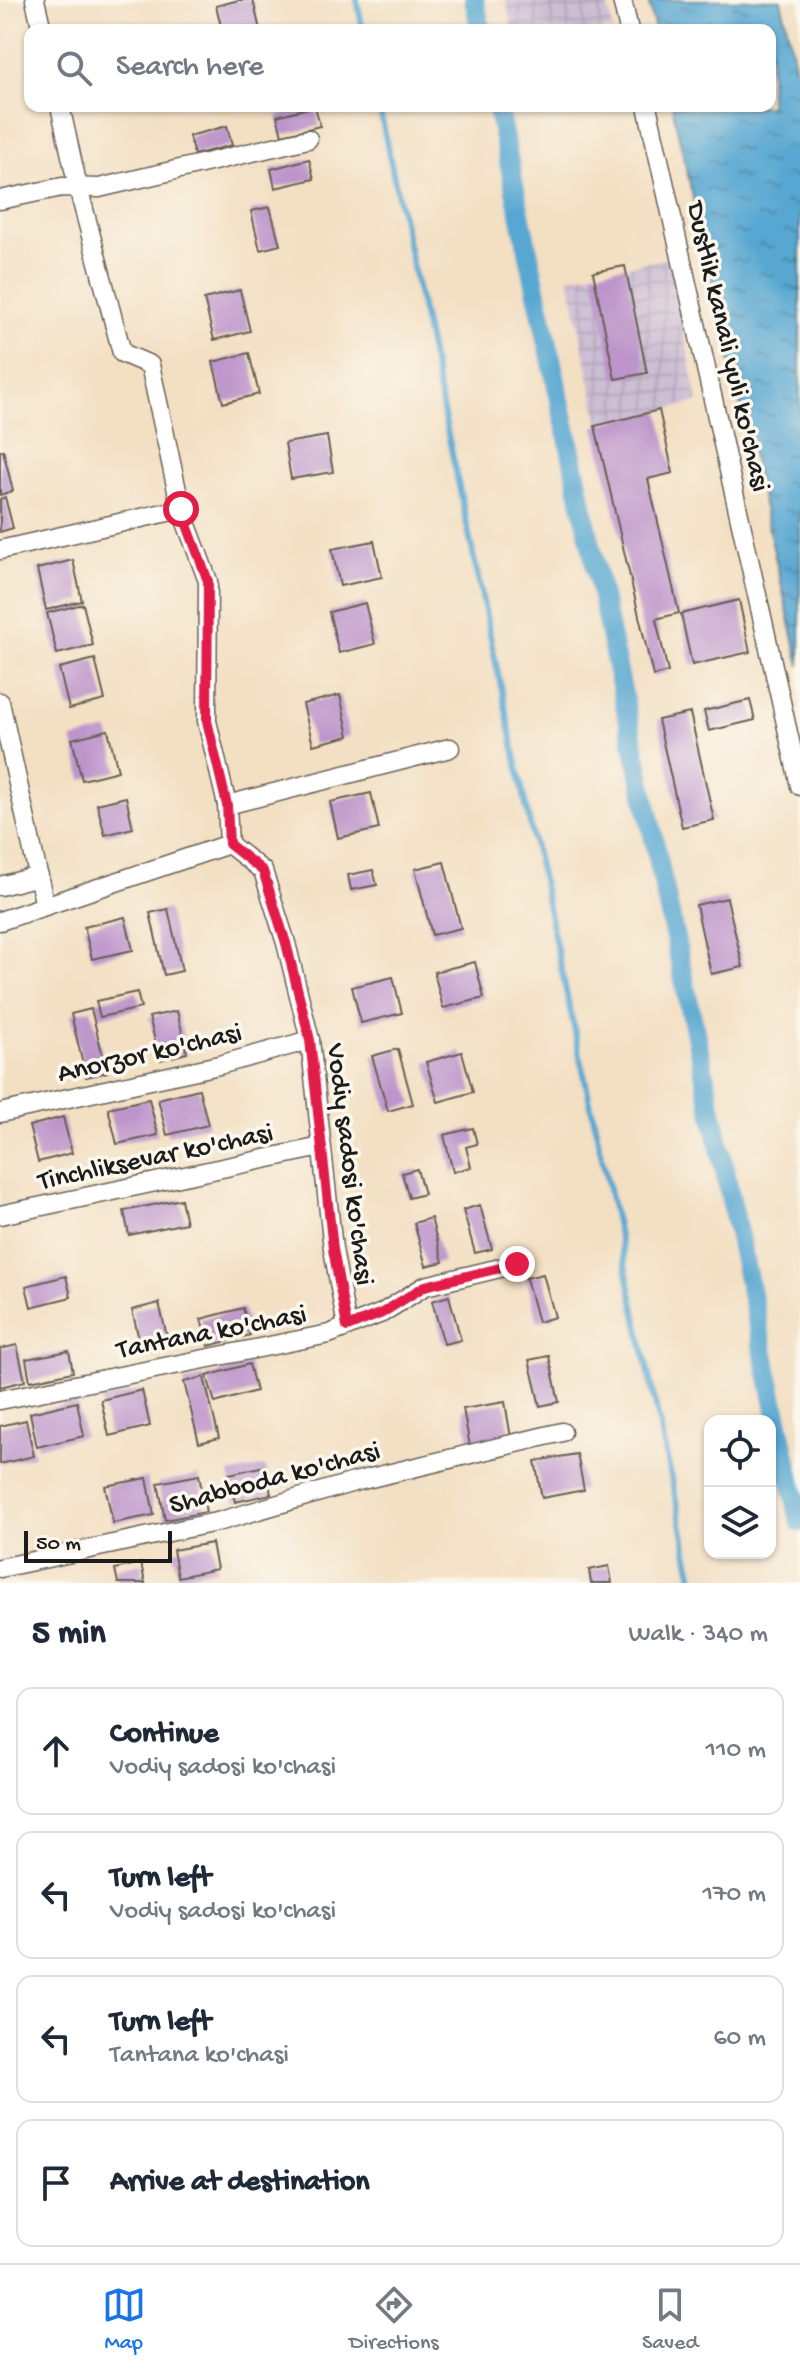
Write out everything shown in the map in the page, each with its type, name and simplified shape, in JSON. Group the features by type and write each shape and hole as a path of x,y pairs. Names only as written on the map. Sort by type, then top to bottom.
{"street":[{"path":"35,0 41,24"},
{"path":"622,0 628,24"},
{"path":"0,921 229,844 227,805 207,721 208,581 181,509 150,365 122,353 61,112"},
{"name":"Dustlik kanali yuli ko'chasi","path":"648,112 800,786"},
{"path":"0,200 62,187 99,188 308,139"},
{"path":"0,550 181,509"},
{"path":"0,702 45,906"},
{"path":"227,805 450,748"},
{"name":"Vodiy sadosi ko'chasi","path":"229,844 263,871 286,943 310,1040 333,1249 347,1327"},
{"path":"0,886 39,876"},
{"name":"Anorzor ko'chasi","path":"0,1113 219,1065 310,1040"},
{"name":"Tinchliksevar ko'chasi","path":"0,1215 321,1147"},
{"name":"Tantana ko'chasi","path":"0,1400 329,1334 382,1313 425,1286 517,1264"},
{"name":"Shabboda ko'chasi","path":"0,1568 221,1521 354,1482 562,1432"}],"shaded area":[{"path":"506,0 606,0 612,24 511,24"},
{"path":"669,258 698,402 599,424 569,277"}],"water":[{"path":"648,0 781,0 800,87 800,666 673,112 776,112 776,24 654,24"}],"building":[{"path":"253,0 259,24 220,24 216,6"},
{"path":"292,112 316,112 320,126 282,135 277,116"},
{"path":"227,126 232,145 194,155 189,136"},
{"path":"309,159 314,179 275,188 271,169"},
{"path":"270,207 280,245 260,250 251,211"},
{"path":"625,266 647,373 615,379 593,272"},
{"path":"240,290 250,331 214,340 204,299"},
{"path":"249,353 259,394 223,403 213,362"},
{"path":"659,410 673,473 648,479 679,613 656,619 668,672 653,676 595,426"},
{"path":"327,436 333,472 291,479 285,443"},
{"path":"3,450 13,491 0,495 0,451"},
{"path":"5,497 13,528 0,532 0,499"},
{"path":"374,541 382,577 340,586 332,549"},
{"path":"73,560 82,601 46,610 37,569"},
{"path":"739,600 750,652 692,665 681,614"},
{"path":"365,603 375,644 339,653 329,612"},
{"path":"83,604 93,645 57,654 47,613"},
{"path":"95,659 105,700 69,709 59,668"},
{"path":"340,695 349,736 313,745 303,704"},
{"path":"750,700 755,720 709,731 704,711"},
{"path":"690,713 714,820 682,827 658,720"},
{"path":"108,730 118,771 82,780 72,739"},
{"path":"371,793 379,829 338,838 330,802"},
{"path":"126,797 133,828 105,835 97,804"},
{"path":"444,862 461,928 432,935 415,869"},
{"path":"373,870 377,885 351,890 348,875"},
{"path":"727,898 743,967 711,974 696,905"},
{"path":"168,909 182,971 164,975 150,913"},
{"path":"125,917 133,950 92,959 84,927"},
{"path":"475,962 484,998 443,1008 434,972"},
{"path":"393,977 402,1013 361,1023 352,987"},
{"path":"137,992 141,1008 100,1017 96,1001"},
{"path":"91,1009 107,1072 86,1077 71,1014"},
{"path":"177,1011 187,1053 160,1060 149,1017"},
{"path":"398,1049 413,1104 388,1111 372,1056"},
{"path":"462,1052 473,1092 438,1102 426,1062"},
{"path":"199,1089 208,1125 167,1135 158,1099"},
{"path":"149,1099 158,1135 117,1144 108,1108"},
{"path":"63,1117 72,1153 38,1162 29,1126"},
{"path":"473,1128 477,1144 466,1147 471,1167 453,1172 444,1135"},
{"path":"417,1169 424,1194 409,1198 402,1173"},
{"path":"181,1199 186,1223 129,1235 124,1211"},
{"path":"480,1205 492,1249 475,1253 463,1210"},
{"path":"431,1218 443,1262 426,1266 414,1223"},
{"path":"543,1274 555,1317 538,1322 526,1278"},
{"path":"66,1276 71,1297 31,1307 26,1286"},
{"path":"449,1296 461,1340 444,1344 432,1301"},
{"path":"159,1303 169,1345 142,1352 132,1310"},
{"path":"243,1308 250,1335 208,1346 201,1319"},
{"path":"17,1345 25,1381 0,1387 0,1349"},
{"path":"69,1351 73,1372 30,1381 26,1359"},
{"path":"549,1356 559,1402 540,1406 529,1360"},
{"path":"249,1364 256,1391 215,1403 207,1376"},
{"path":"204,1377 219,1438 199,1443 184,1382"},
{"path":"142,1390 150,1426 109,1436 101,1400"},
{"path":"77,1402 84,1436 37,1447 30,1413"},
{"path":"505,1402 511,1438 470,1446 463,1409"},
{"path":"26,1420 34,1456 0,1464 0,1426"},
{"path":"577,1454 584,1490 542,1498 535,1461"},
{"path":"265,1466 271,1494 235,1502 229,1474"},
{"path":"199,1475 206,1512 165,1520 158,1483"},
{"path":"147,1478 154,1515 113,1523 105,1486"},
{"path":"212,1543 217,1569 178,1577 173,1550"},
{"path":"141,1563 145,1583 118,1583 115,1569"},
{"path":"609,1566 612,1583 591,1583 589,1570"}],"waterway":[{"path":"357,0 362,24"},
{"path":"474,0 480,24"},
{"path":"380,112 694,1583"},
{"path":"498,112 800,1522"}],"route":[{"path":"181,509 208,581 207,721 227,805 229,844 263,871 286,943 310,1040 333,1249 347,1327 382,1313 425,1286 517,1264"}]}
